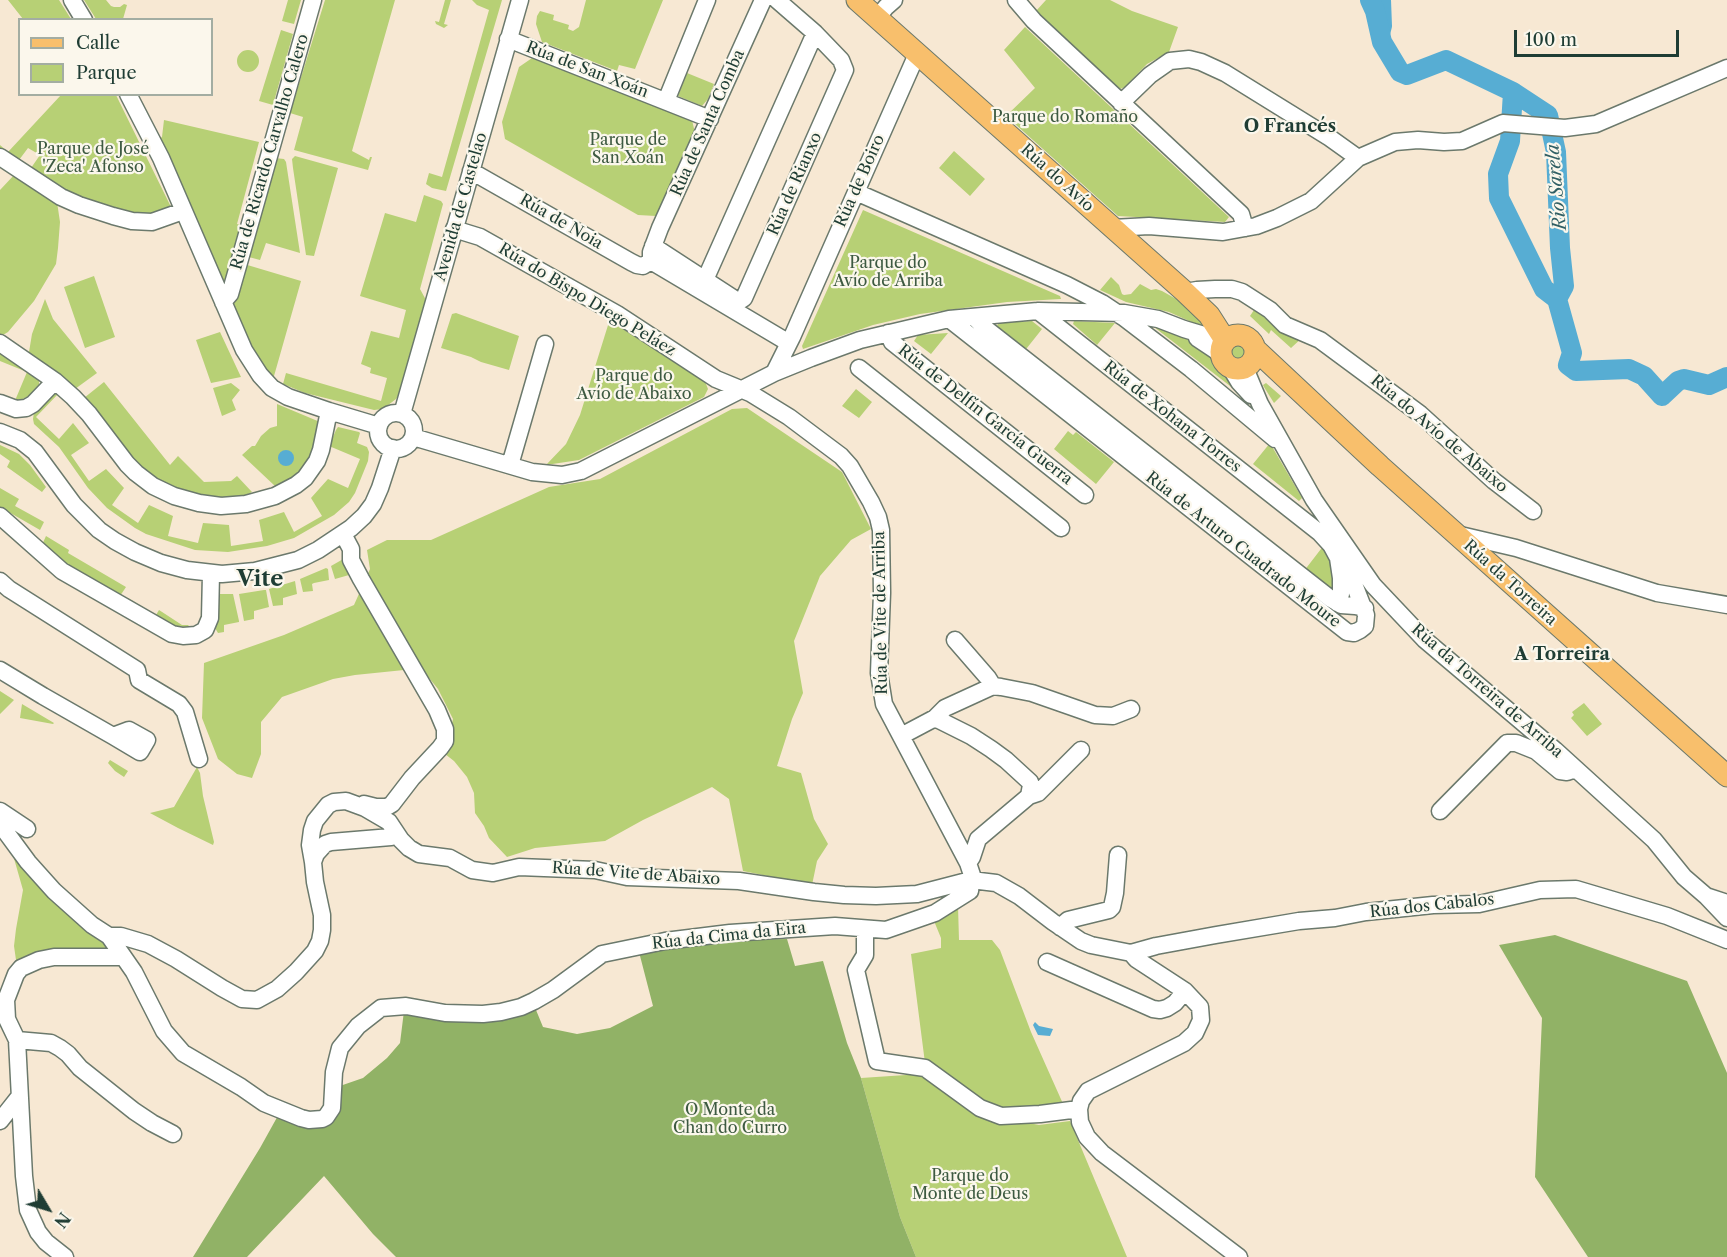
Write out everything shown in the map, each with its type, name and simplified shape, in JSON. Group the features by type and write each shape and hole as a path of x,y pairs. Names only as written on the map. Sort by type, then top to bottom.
{"main road":[{"name":"Rúa do Avío","path":"857,0 1185,292 1209,315 1236,352 1297,390 1455,533"},
{"name":"Rúa da Torreira","path":"1455,533 1727,776"}],"street":[{"path":"72,0 83,18"},
{"name":"Rúa de Ricardo Carvalho Calero","path":"223,302 230,294 313,0"},
{"name":"Avenida de Castelao","path":"402,414 520,0"},
{"name":"Rúa de San Xoán","path":"666,101 707,0"},
{"name":"Rúa de Santa Comba","path":"652,254 763,0"},
{"path":"705,280 815,33 777,0"},
{"path":"877,18 894,0"},
{"path":"1016,0 1034,21 1241,214 1245,228"},
{"name":"Rúa de Rianxo","path":"751,283 845,70 844,64 815,33"},
{"name":"Rúa de San Xoán","path":"508,39 710,118"},
{"name":"Rúa de Boiro","path":"774,373 917,54"},
{"path":"1121,103 1150,75 1170,62 1189,59 1226,73 1358,158"},
{"path":"1113,228 1149,226 1223,232 1245,228 1277,218 1311,201 1358,158 1395,142 1462,141 1502,124 1565,128 1596,124 1727,68"},
{"path":"129,96 161,158 244,350 263,379 276,391 288,397 379,426"},
{"path":"0,157 61,197 89,209 132,221 152,222 183,211"},
{"name":"Rúa de Noia","path":"471,171 637,266 643,266 652,254"},
{"path":"856,192 1071,287 1102,303 1148,336 1282,444"},
{"name":"Rúa do Bispo Diego Peláez","path":"454,229 480,237 617,314 716,379 740,390"},
{"name":"Rúa de Noia","path":"652,254 705,280 738,300 744,298 751,283"},
{"name":"Rúa de Noia","path":"652,254 789,343"},
{"path":"1071,287 1076,311"},
{"name":"Rúa do Avío de Abaixo","path":"1185,292 1215,289 1232,289 1242,292 1270,310 1285,325 1320,340 1420,414 1494,481 1533,511"},
{"path":"413,437 532,472 562,475 581,471 774,373 835,349 888,333 949,319 1038,311 1117,313 1158,319 1236,352"},
{"name":"Rúa de Xohana Torres","path":"1038,311 1324,529 1338,558 1341,594 1337,603"},
{"name":"Rúa de Arturo Cuadrado Moure","path":"949,319 1347,632 1357,632 1365,626 1367,618 1365,608 1337,603 1259,545 974,317"},
{"name":"Rúa de Delfín García Guerra","path":"888,333 892,342 1085,495"},
{"path":"0,343 55,381 89,414 136,473 153,486 174,496 210,505 246,504 275,496 305,478 317,461 321,450 329,411"},
{"path":"510,465 545,344"},
{"name":"Rúa da Torreira de Arriba","path":"1236,352 1239,382 1260,406 1282,444 1314,500 1324,529 1373,585 1425,640 1576,769 1654,840 1684,877 1706,896 1727,903"},
{"path":"859,368 1061,528"},
{"path":"711,404 717,395 716,379"},
{"path":"0,402 16,408 26,408 33,404 55,381"},
{"name":"Rúa de Vite de Arriba","path":"740,390 750,393 789,417 841,456 850,466 871,502 878,518 882,540 880,688 884,704 968,863 972,875 971,880"},
{"path":"1243,411 1254,414 1259,412 1260,406"},
{"path":"390,414 402,414 411,421 413,437 407,445 393,448 383,442 379,426 390,414"},
{"path":"0,432 20,440 35,452 74,505 99,530 115,541 161,563 211,573 243,573 285,564 308,555 343,534 364,516 373,504 393,448"},
{"path":"1314,500 1311,506 1341,555 1365,608"},
{"path":"0,516 62,571 172,634 189,636 200,634 205,630 210,618 211,573"},
{"path":"1455,533 1516,548 1657,593 1727,605"},
{"name":"Rúa de Vite de Abaixo","path":"343,534 351,549 351,560 437,710 445,729 444,741 440,748 392,804 381,807 360,803 357,805"},
{"path":"0,580 9,589 137,670 139,680 179,704 185,712 199,759"},
{"path":"955,640 993,686"},
{"path":"0,670 113,736"},
{"path":"901,736 935,718 945,708 993,686 1032,693 1095,716 1113,716 1131,708"},
{"path":"935,718 971,736 1006,760 1030,782 1029,796"},
{"name":"Rúa da Torreira de Arriba","path":"1440,811 1507,742 1536,751 1560,771 1567,772 1576,769"},
{"path":"968,863 978,839 1029,796 1038,793 1081,750"},
{"name":"Rúa de Vite de Abaixo","path":"109,936 121,936 148,944 242,999 257,1000 277,989 315,951 320,941 322,915 310,845 312,830 322,810 340,801 357,805 389,822 409,848 419,854 450,858 472,870 493,873 519,867 595,870 627,877 740,881 814,892 876,896 917,894 971,880"},
{"path":"0,811 27,830"},
{"path":"0,824 28,862 54,891 70,907 109,936 123,957"},
{"path":"314,862 316,854 325,844 391,837 397,834"},
{"path":"1060,927 1068,920 1109,910 1112,907 1118,855"},
{"name":"Rúa dos Cabalos","path":"971,880 996,883 1019,896 1085,943 1131,953 1216,934 1299,921 1433,905 1479,904 1540,890 1576,889 1667,916 1727,940"},
{"name":"Rúa da Cima da Eira","path":"123,957 134,972 164,1031 183,1053 241,1086 264,1103 301,1118 325,1115 340,1048 358,1026 381,1008 406,1006 445,1013 501,1012 534,1001 602,954 665,941 721,934 836,926 886,930 935,913 970,891 971,880"},
{"path":"1706,896 1727,918"},
{"path":"865,929 865,955 856,970 877,1061 926,1068 980,1108 1001,1116 1079,1109 1082,1129 1098,1149 1239,1257"},
{"name":"Rúa dos Cabalos","path":"1079,1109 1084,1095 1094,1087 1184,1043 1195,1033 1202,1020 1202,1013 1196,1001 1185,991 1136,959 1131,953"},
{"path":"65,1257 46,1242 38,1232 28,1210 17,1040 3,1019 6,1000 13,980 21,968 30,963 54,957 123,957"},
{"path":"1047,963 1155,1010 1167,1008 1175,1003 1185,991"},
{"path":"17,1040 51,1043 60,1048 80,1068 134,1112 173,1134"},
{"path":"0,1121 19,1097"}],"green space":[{"path":"8,0 59,0 70,18 22,18"},
{"path":"84,0 106,0 114,7 127,5 123,18 95,18"},
{"path":"288,0 301,0 294,24 282,21"},
{"path":"325,0 395,0 352,151 369,160 372,157 368,170 294,150 303,117 290,113"},
{"path":"445,0 451,0 444,24 448,25 444,28 435,21 439,22"},
{"path":"472,0 502,0 446,191 426,184 429,173 442,177 489,10"},
{"path":"586,0 663,0 635,69 619,65 617,71 542,42 536,24 540,11 554,15 553,20 569,25 568,29 573,31 579,27"},
{"name":"Parque do Romaño","path":"1046,0 1110,0 1132,11 1178,27 1169,52 1147,64 1125,87 1120,89 1036,11"},
{"name":"Parque do Romaño","path":"1025,27 1229,217 1225,222 1118,216 1006,116 1035,88 1004,50"},
{"path":"281,30 293,34 273,105 259,101"},
{"path":"248,50 258,57 259,61 252,71 248,72 238,65 237,61 244,51"},
{"name":"Parque de San Xoán","path":"535,56 692,120 695,133 656,216 638,215 505,139 502,122 519,67"},
{"name":"Parque de San Xoán","path":"687,73 714,84 708,99 702,106 678,96"},
{"name":"Parque de José 'Zeca' Afonso","path":"60,96 116,96 171,207 144,218 71,198 0,154 0,145 8,152","holes":["28,148 40,155 31,168 19,160"]},
{"path":"164,120 259,142 237,224 246,227 227,281 218,275 159,139 162,137"},
{"path":"954,151 985,179 970,196 939,168"},
{"path":"295,156 338,168 314,256 306,255 292,159"},
{"path":"275,158 284,159 286,162 300,253 266,243 260,260 245,256"},
{"path":"15,174 57,202 60,222 56,264 34,301 3,335 0,334 0,190"},
{"path":"424,195 441,201 443,204 420,289 426,300 399,395 383,409 374,410 305,393 283,384 286,373 381,401 387,378 370,373 371,368 361,364 371,331 399,338 406,310 360,296 385,213 416,222"},
{"name":"Parque do Avío de Arriba","path":"863,210 1060,296 1061,299 1007,302 920,314 873,325 803,349 802,346"},
{"path":"244,264 301,281 274,376 271,379 259,365 232,308"},
{"path":"94,276 115,337 85,348 64,287"},
{"path":"1111,277 1119,285 1124,295 1131,294 1140,284 1151,290 1162,291 1178,300 1208,327 1169,312 1126,302 1100,290"},
{"path":"45,299 53,319 97,373 75,389 60,374 29,352 32,334"},
{"path":"1256,307 1303,337 1291,348 1271,330 1269,334 1250,316"},
{"path":"456,313 519,336 509,370 441,348 452,314"},
{"path":"1032,321 1042,329 1023,353 996,327 999,323"},
{"path":"1074,321 1115,323 1097,345 1073,324"},
{"name":"Parque do Avío de Abaixo","path":"609,322 618,324 704,379 708,389 704,397 579,460 546,465 566,444 580,415"},
{"path":"1154,327 1181,335 1208,353 1252,403"},
{"path":"220,332 241,377 211,383 196,340"},
{"path":"948,333 931,354 914,341 918,335"},
{"path":"1238,340 1246,343 1249,351 1246,359 1238,362 1230,359 1227,351 1230,343"},
{"path":"0,353 39,379 39,385 29,396 14,403 27,372 0,361"},
{"path":"104,382 170,465 178,456 204,482 231,481 237,476 252,492 237,500 199,497 148,474 129,455 84,398"},
{"path":"231,383 240,390 232,400 236,410 222,416 213,388"},
{"path":"1266,383 1281,396 1274,403 1263,385"},
{"path":"856,389 872,402 859,418 842,406"},
{"path":"54,393 59,393 36,417 59,439 73,423 89,443 71,455 89,481 106,469 124,488 112,505 138,523 149,505 173,516 168,536 198,543 203,523 229,525 231,546 263,541 259,520 284,512 294,532 322,516 311,498 328,479 348,488 360,459 329,446 338,427 360,433 357,443 367,447 368,461 349,502 334,515 294,538 267,546 228,552 195,550 146,534 135,528 107,508 88,488 59,447 34,424 34,412"},
{"path":"277,404 320,422 314,453 303,472 276,487 242,455 255,446 270,428 277,426"},
{"path":"747,408 842,472 871,529 851,540 820,576 794,641 803,693 777,766 801,773 814,819 828,844 817,861 812,885 743,871 729,799 712,787 605,841 535,848 507,857 489,838 475,813 474,793 467,777 445,754 453,719 438,689 425,673 404,670 355,675 333,679 282,697 261,722 261,754 252,778 237,774 218,759 202,718 204,663 284,635 354,605 370,569 367,550 387,540 431,540 549,487 600,479 732,409"},
{"path":"1068,431 1073,435 1076,432 1114,462 1096,484 1054,449"},
{"path":"1270,443 1302,498 1299,501 1253,464"},
{"path":"0,445 19,454 30,465 46,487 42,492 7,467 10,461 0,454"},
{"path":"0,488 19,499 15,506 44,522 40,530 0,507"},
{"path":"46,536 69,550 68,553 126,587 120,596 92,584 41,547"},
{"path":"1324,545 1328,549 1336,586 1333,591 1304,571"},
{"path":"345,558 349,575 335,579 331,566"},
{"path":"326,568 329,580 314,583 312,584 313,591 303,592 300,579"},
{"path":"295,581 297,594 283,598 283,605 273,606 269,589"},
{"path":"266,590 269,607 254,611 254,619 244,621 239,594"},
{"path":"214,594 233,594 239,622 224,625 224,632 218,633 212,623"},
{"path":"128,598 156,615 159,610 182,625 188,625 194,631 173,630 125,604"},
{"path":"0,691 14,700 0,714"},
{"path":"1584,703 1602,724 1587,736 1571,718 1574,715 1572,712"},
{"path":"22,704 54,723 20,718"},
{"path":"110,760 128,771 124,777 108,763"},
{"path":"197,767 213,845 150,813 174,807"},
{"path":"13,855 107,944 109,948 107,952 17,967 14,946 23,890"},
{"path":"958,906 959,940 992,940 1000,950 1031,1032 1064,1106 1003,1113 925,1063 911,954 941,948 941,938 934,921"},
{"path":"1555,935 1687,981 1727,1073 1727,1257 1588,1257 1535,1177 1542,1018 1499,945"},
{"name":"O Monte da Chan do Curro","path":"787,939 795,966 823,961 847,1043 861,1078 900,1217 916,1257 396,1257 373,1234 324,1176 247,1257 193,1257 280,1112 325,1123 337,1087 363,1078 387,1058 400,1043 404,1011 500,1015 536,1010 543,1027 577,1034 610,1028 653,1006 639,952 733,940"},
{"name":"Parque do Monte de Deus","path":"921,1074 983,1114 1039,1125 1070,1121 1127,1257 916,1257 900,1217 861,1078"}],"water":[{"path":"283,450 289,450 294,458 292,464 283,466 278,461 278,455"},
{"path":"1035,1022 1039,1026 1053,1029 1050,1036 1038,1035 1033,1025"}],"waterway":[{"name":"Río Sarela","path":"1370,0 1382,42 1400,72 1407,75 1446,60 1513,92 1510,141 1498,174 1499,198 1544,289 1557,299 1572,353 1568,365 1576,371 1629,369 1644,376 1662,396 1678,381 1684,379 1709,385 1727,377"},
{"path":"1382,42 1386,26 1385,0"},
{"name":"Río Sarela","path":"1513,92 1548,115 1556,152 1564,286 1557,299"}],"district":[{"name":"O Francés","path":"1290,127"},
{"name":"Vite","path":"260,580"},
{"name":"A Torreira","path":"1562,655"}]}
